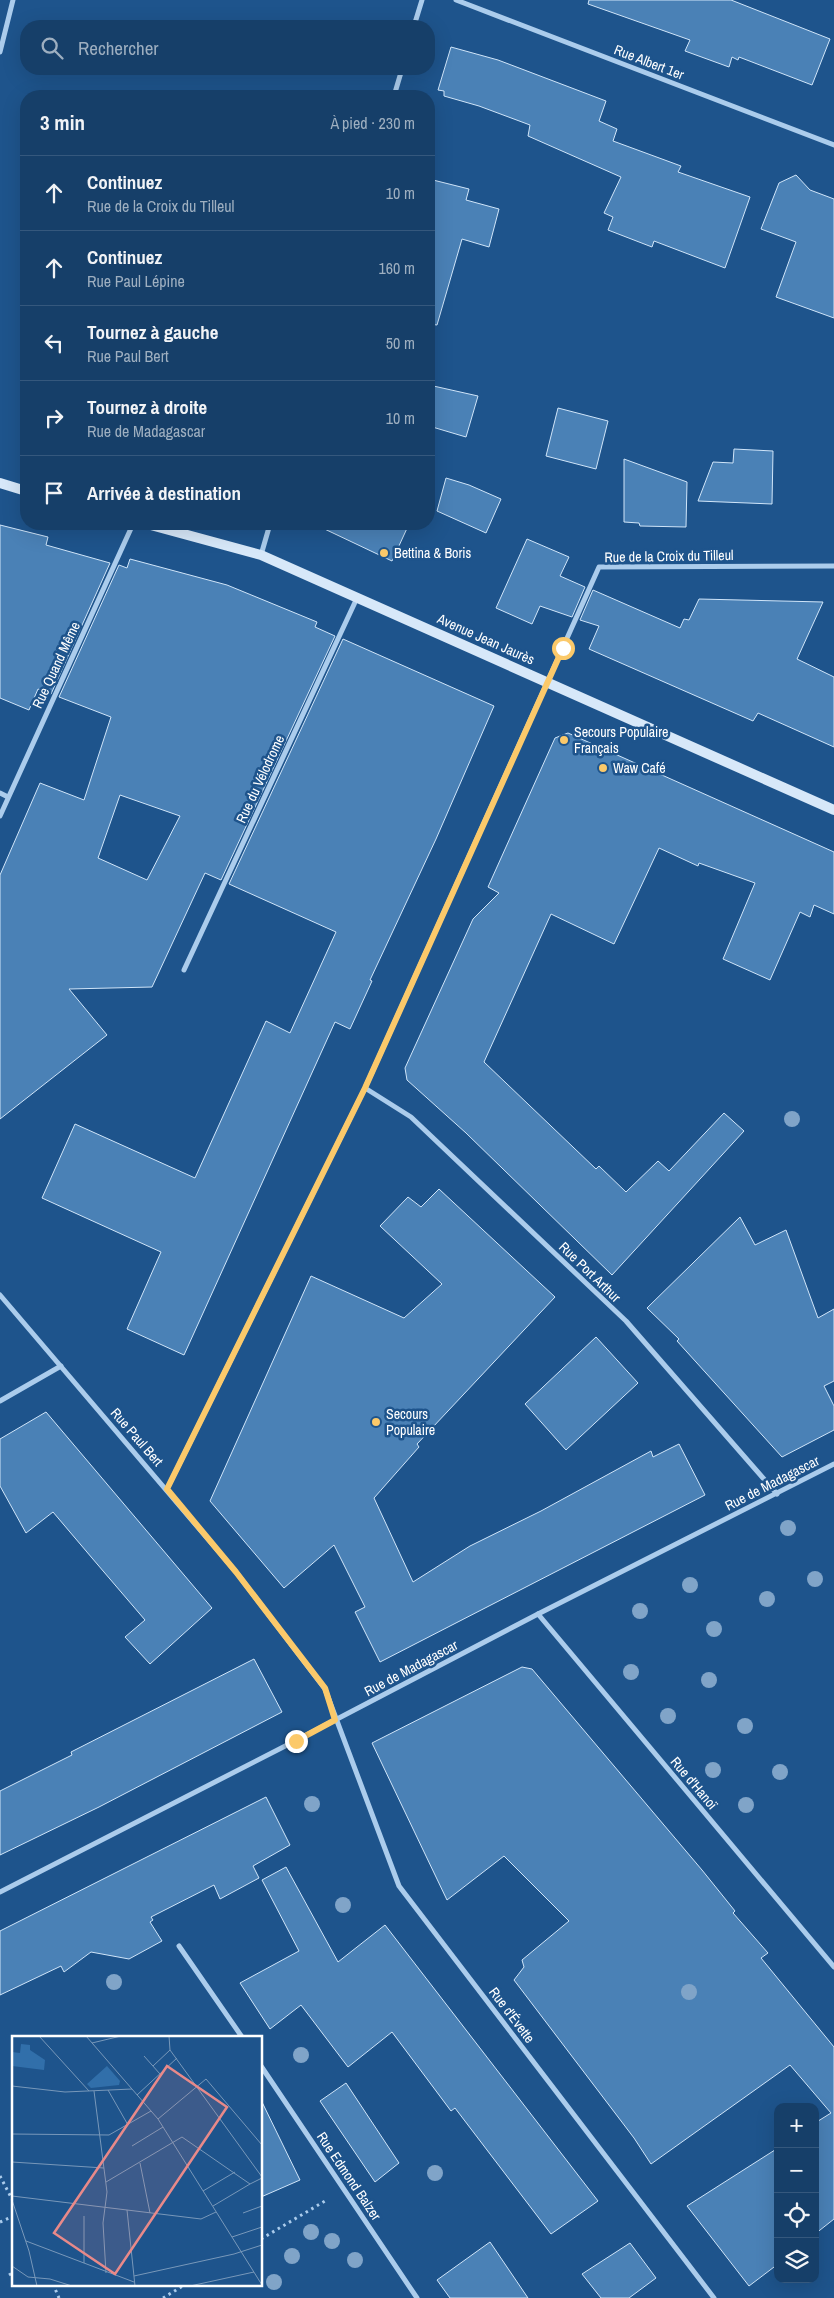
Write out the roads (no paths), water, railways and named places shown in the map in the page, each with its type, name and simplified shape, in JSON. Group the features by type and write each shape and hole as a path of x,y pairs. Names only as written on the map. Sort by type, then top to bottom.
{"main road":[{"path":"0,483 20,489"},
{"name":"Avenue Jean Jaurès","path":"169,530 261,555 834,810"}],"street":[{"path":"0,52 13,0"},
{"path":"416,20 422,0"},
{"name":"Rue Albert 1er","path":"456,0 834,145"},
{"path":"396,90 400,75"},
{"name":"Rue Quand Même","path":"0,816 130,530"},
{"path":"261,555 268,530"},
{"name":"Rue de la Croix du Tilleul","path":"548,682 599,567 834,566"},
{"name":"Rue du Vélodrome","path":"184,970 357,597"},
{"path":"167,1489 365,1088 548,682"},
{"path":"0,793 8,797"},
{"name":"Rue Port Arthur","path":"365,1088 411,1117 626,1322 777,1494"},
{"name":"Rue Paul Bert","path":"0,1295 236,1572 325,1688 335,1720"},
{"path":"0,1401 61,1366"},
{"name":"Rue de Madagascar","path":"0,1892 538,1614 834,1464"},
{"name":"Rue d'Hanoï","path":"538,1614 834,1967"},
{"name":"Rue d'Évette","path":"335,1720 399,1886 714,2298"},
{"path":"179,1946 241,2036"},
{"name":"Rue Edmond Balzer","path":"262,2067 417,2298"}],"place":[{"name":"Bettina & Boris","path":"384,553"},
{"name":"Secours Populaire Français","path":"564,740"},
{"name":"Waw Café","path":"603,768"},
{"name":"Secours Populaire","path":"376,1422"}]}
